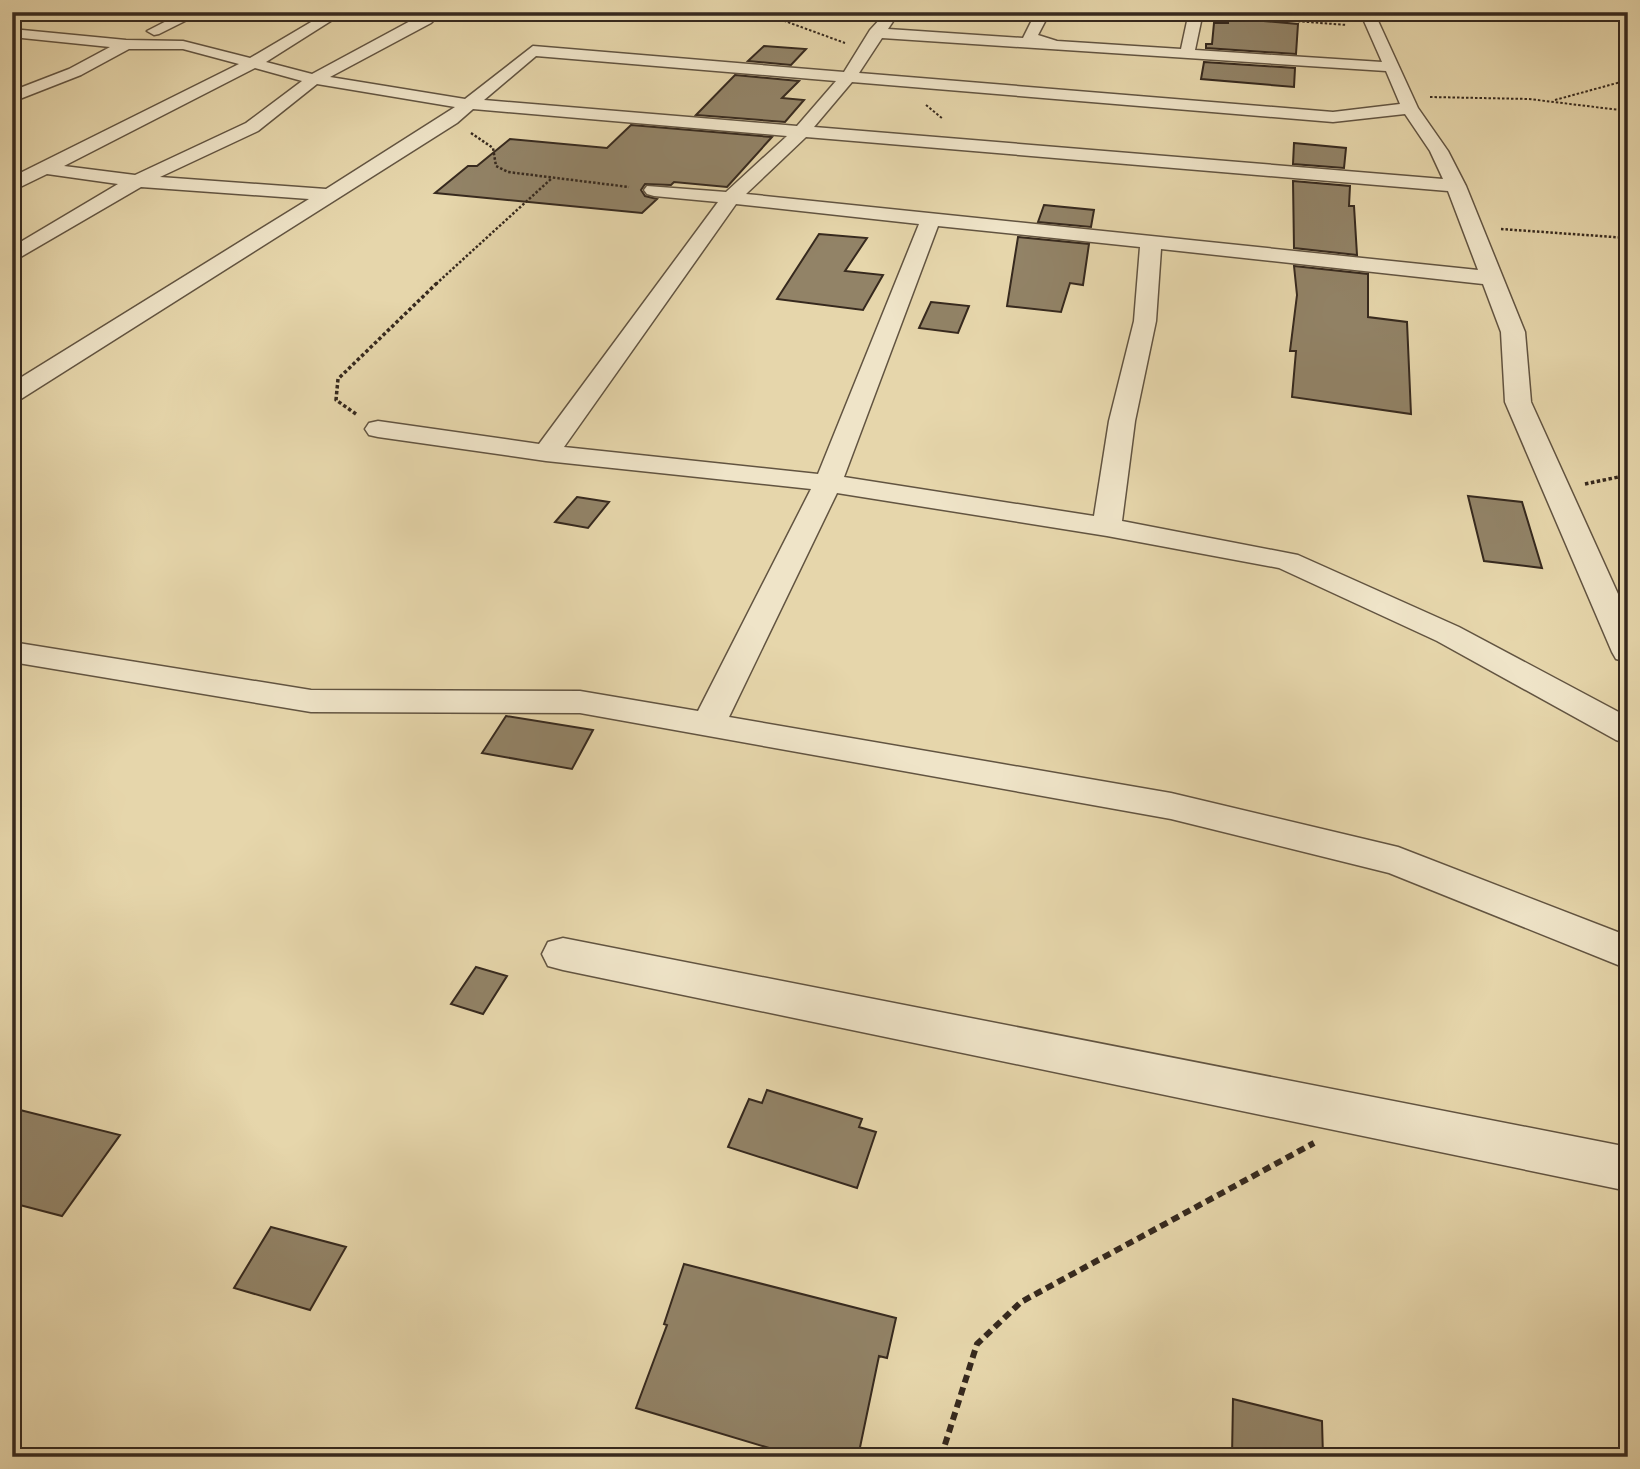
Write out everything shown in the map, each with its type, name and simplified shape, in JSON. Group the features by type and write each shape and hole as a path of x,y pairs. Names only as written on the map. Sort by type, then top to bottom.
{"street":[{"path":"196,12 149,29 183,45 314,79 468,104 1456,186"},
{"path":"12,185 251,64 338,12"},
{"path":"12,256 137,181 252,127 314,79 426,20 436,12"},
{"path":"546,453 730,199 802,131 849,76 875,33 889,17 882,12"},
{"path":"1042,12 1029,37 1062,47"},
{"path":"1187,54 1203,13"},
{"path":"1370,20 1407,102 1439,151 1456,186 1513,332 1518,402 1628,652"},
{"path":"12,33 126,44 183,45"},
{"path":"875,33 1389,67"},
{"path":"12,97 75,72 126,44"},
{"path":"12,394 451,119 533,51 1333,117 1407,102"},
{"path":"1183,104 1187,163"},
{"path":"12,165 137,181 330,195"},
{"path":"654,190 1492,278"},
{"path":"709,723 828,483 930,221"},
{"path":"1107,527 1122,421 1145,321 1151,241"},
{"path":"378,429 546,453 828,483 1107,527 1287,561 1448,634 1628,732"},
{"path":"12,652 311,701 580,702 1171,806 1398,861 1628,953"},
{"path":"563,954 1628,1168"}],"path":[{"path":"1203,13 1370,20"},
{"path":"1551,101 1628,80"},
{"path":"1407,102 1551,101 1628,111"},
{"path":"451,119 493,148 496,166 508,172 654,190"},
{"path":"378,429 336,400 338,379 393,329 499,221 551,179"},
{"path":"1472,227 1628,238"},
{"path":"1557,491 1628,475"},
{"path":"941,1457 977,1344 1021,1302 1364,1115"}],"building":[{"path":"1228,18 1298,24 1296,54 1206,48 1206,44 1212,44 1214,23 1228,23"},
{"path":"764,46 806,49 791,65 748,61"},
{"path":"1204,62 1295,68 1294,87 1201,79"},
{"path":"735,75 799,81 782,98 804,100 785,122 696,115"},
{"path":"631,125 772,137 727,187 674,182 671,185 645,184 641,190 645,196 657,199 642,213 435,193 468,166 477,166 510,139 607,148"},
{"path":"1294,143 1346,148 1344,168 1293,164"},
{"path":"1293,181 1350,186 1349,206 1354,206 1357,255 1294,248"},
{"path":"1044,205 1094,210 1091,227 1038,222"},
{"path":"819,234 867,238 845,271 883,275 863,310 777,299"},
{"path":"1018,237 1089,244 1083,285 1070,283 1061,312 1007,306"},
{"path":"1294,266 1368,274 1368,317 1407,322 1411,414 1292,397 1296,351 1290,351 1297,295"},
{"path":"931,302 969,306 958,333 919,328"},
{"path":"1468,496 1522,502 1542,568 1484,561"},
{"path":"577,497 609,502 588,528 555,522"},
{"path":"506,716 593,730 572,769 482,753"},
{"path":"476,967 507,976 483,1014 451,1004"},
{"path":"767,1090 862,1119 859,1127 876,1132 857,1188 728,1147 749,1099 762,1103"},
{"path":"12,1108 120,1135 62,1216 12,1203"},
{"path":"271,1227 346,1247 310,1310 234,1288"},
{"path":"684,1264 896,1318 887,1358 879,1356 858,1457 799,1457 636,1408 667,1325 664,1324"},
{"path":"1233,1399 1322,1421 1323,1457 1232,1457"}]}
